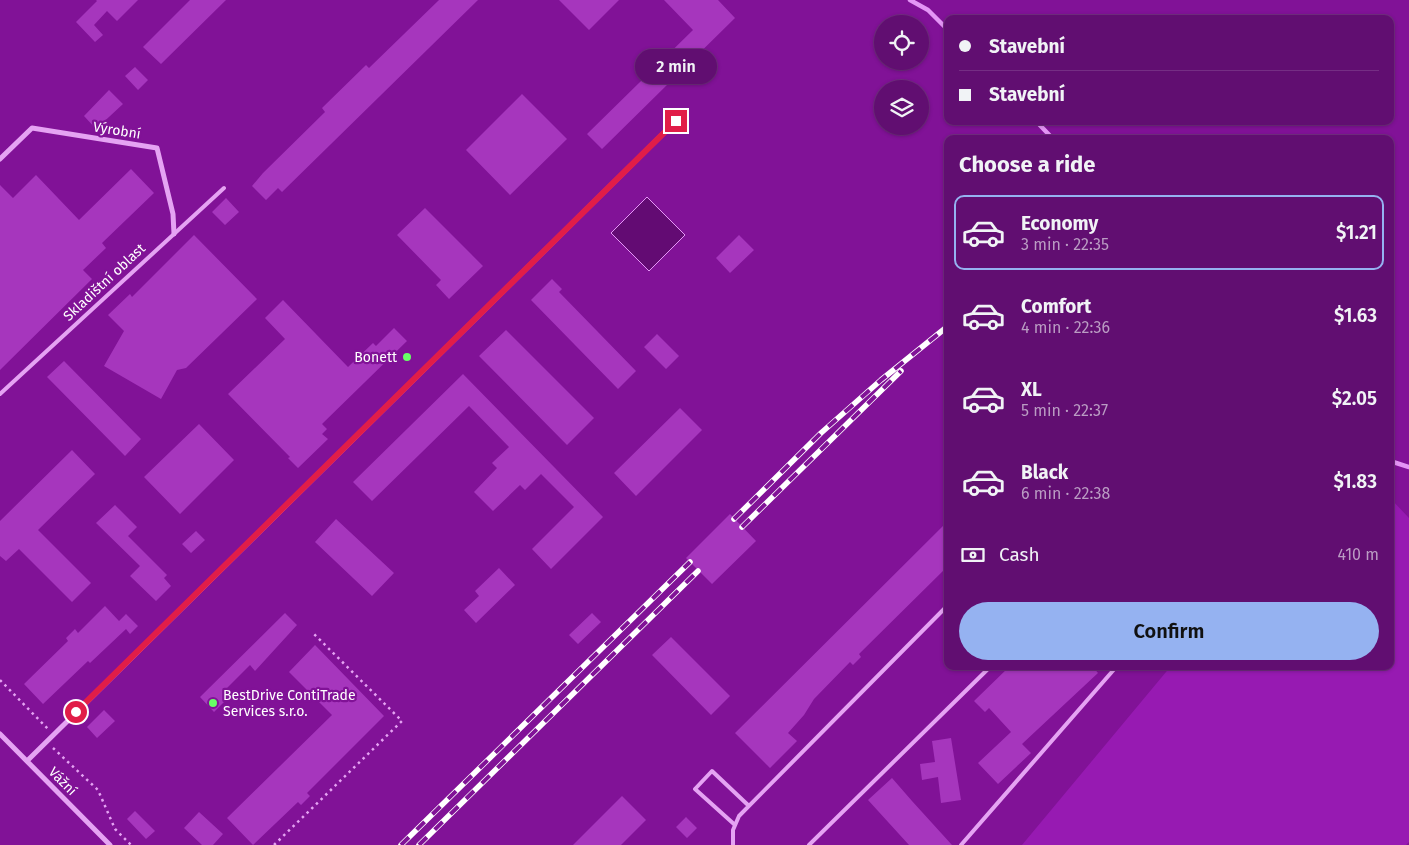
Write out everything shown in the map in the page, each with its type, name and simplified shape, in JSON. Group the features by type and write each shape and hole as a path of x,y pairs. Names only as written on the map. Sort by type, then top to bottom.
{"street":[{"path":"27,761 676,121"},
{"name":"Výrobní","path":"0,159 32,128 157,148 173,214 174,234"},
{"name":"Vážní","path":"0,734 110,845"}],"lane":[{"name":"Skladištní oblast","path":"0,394 224,188"},
{"path":"733,845 735,825 739,816 944,609"},
{"path":"809,845 987,670"},
{"path":"961,845 1114,670"},
{"path":"735,825 695,789 712,771 749,806"}],"path":[{"path":"274,845 402,720 314,634"},
{"path":"0,680 53,734"},
{"path":"46,742 98,790 115,829 131,845"}],"shaded area":[{"path":"647,197 685,235 649,271 611,233"},
{"path":"1394,502 1409,518 1409,842 1406,845 1022,845 1168,670 1394,670"}],"building":[{"path":"96,0 138,0 117,21 107,11 94,25 103,35 95,42 76,22"},
{"path":"190,0 226,0 161,64 143,47"},
{"path":"439,0 478,0 282,192 278,188 266,200 252,186 263,173 325,112 322,108 366,65 369,68"},
{"path":"559,0 619,0 589,30"},
{"path":"664,0 718,0 735,18 602,149 587,134 693,30"},
{"path":"135,67 148,80 138,90 125,76"},
{"path":"109,90 123,104 96,129 84,116"},
{"path":"522,94 567,139 510,195 466,150"},
{"path":"131,169 154,193 102,243 106,248 83,270 92,279 0,370 0,185 13,198 36,175 79,220"},
{"path":"226,198 239,212 225,225 212,212"},
{"path":"425,208 483,266 449,299 436,285 441,280 397,235"},
{"path":"194,235 257,299 186,368 177,370 161,399 104,366 124,331 108,315 130,294 132,297"},
{"path":"739,235 754,250 730,273 716,258"},
{"path":"552,279 562,289 559,292 636,371 618,389 531,300"},
{"path":"283,300 348,367 373,343 376,346 394,328 407,341 322,424 327,429 322,434 328,439 298,468 288,458 290,457 228,394 285,339 265,318"},
{"path":"506,330 594,418 567,445 479,356"},
{"path":"657,334 679,356 666,369 644,347"},
{"path":"64,361 141,439 125,456 47,377"},
{"path":"463,374 603,517 551,569 532,549 574,507 541,474 525,490 520,485 493,511 474,492 497,468 492,463 509,447 469,406 372,501 353,482"},
{"path":"680,408 702,430 636,496 614,473"},
{"path":"199,424 234,460 180,514 144,477"},
{"path":"72,450 95,474 38,530 91,583 72,602 19,549 6,561 0,556 0,521"},
{"path":"115,505 137,527 128,536 167,575 164,578 171,586 156,601 130,576 140,566 96,523"},
{"path":"730,514 756,541 712,584 686,558"},
{"path":"336,519 394,573 372,596 315,542"},
{"path":"944,525 944,570 859,654 861,657 853,665 850,662 814,699 804,715 788,733 797,741 770,768 735,733"},
{"path":"196,531 205,540 191,553 182,544"},
{"path":"499,568 515,585 476,623 464,610 479,596 475,591"},
{"path":"105,606 119,621 126,614 138,626 130,634 126,629 90,663 88,661 43,704 24,684 68,641 66,638 75,629 78,633"},
{"path":"285,613 297,625 255,671 250,665 227,688 232,694 214,712 200,697"},
{"path":"592,613 601,622 578,644 569,635"},
{"path":"671,637 730,696 711,715 652,655"},
{"path":"315,645 384,716 307,793 310,796 301,805 298,802 253,845 227,818 332,715 289,672"},
{"path":"1006,670 1095,670 1098,673 1022,744 1031,753 998,784 978,763 1011,732 989,708 985,712 974,701"},
{"path":"104,710 115,721 97,738 87,727"},
{"path":"951,738 961,800 941,803 938,777 922,780 920,764 935,762 932,741"},
{"path":"892,778 952,845 909,845 868,800"},
{"path":"622,796 646,820 621,845 573,845"},
{"path":"135,811 155,831 146,839 127,819"},
{"path":"199,812 223,834 213,845 202,845 184,828"},
{"path":"686,817 697,828 687,838 676,827"}],"waterway":[{"path":"910,0 928,10 944,26"},
{"path":"1040,125 1049,135"},
{"path":"1394,462 1409,467"}],"railway":[{"path":"734,519 821,433 881,380 944,329"},
{"path":"742,527 901,371"},
{"path":"401,845 690,562"},
{"path":"419,845 698,571"}],"place":[{"name":"Bonett","path":"407,357"},
{"name":"BestDrive ContiTrade Services s.r.o.","path":"213,703"}],"route":[{"path":"76,712 676,121"}]}
